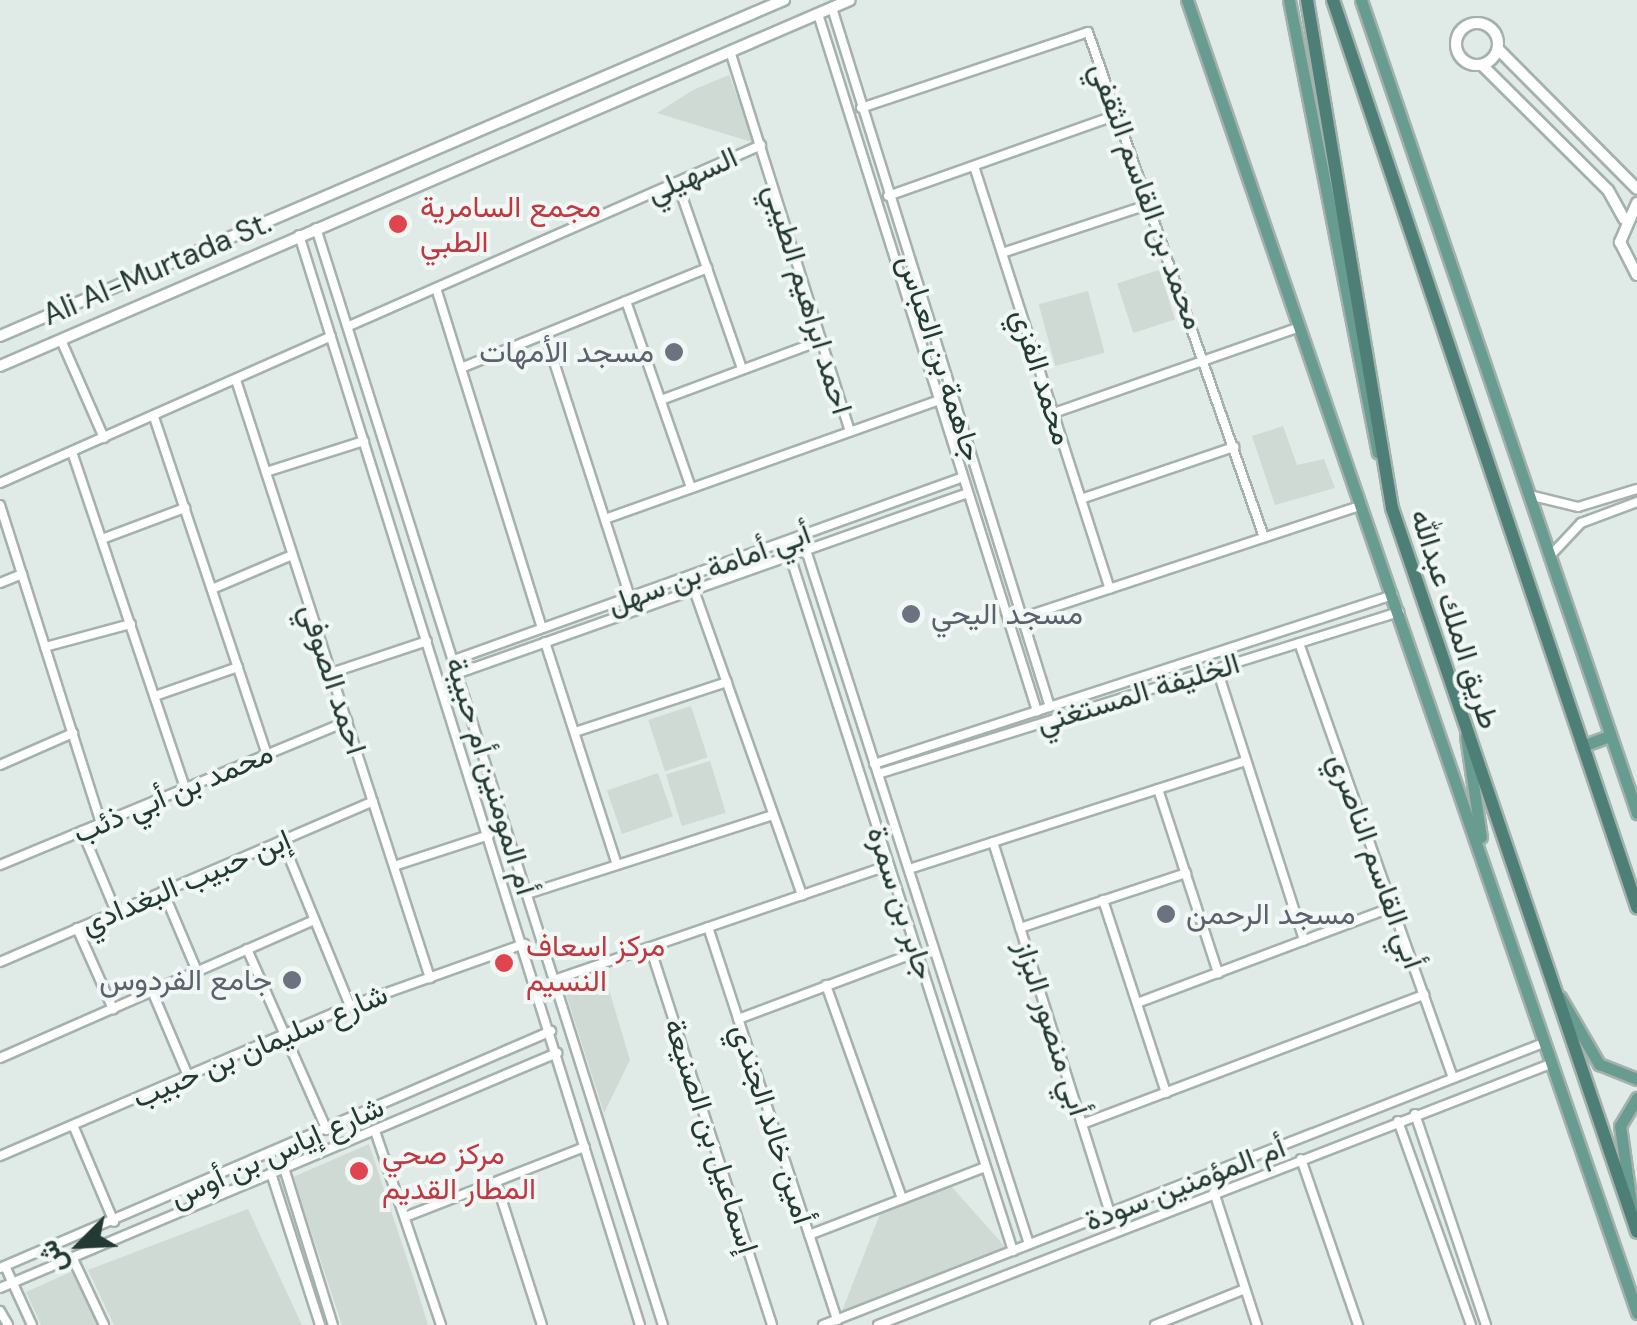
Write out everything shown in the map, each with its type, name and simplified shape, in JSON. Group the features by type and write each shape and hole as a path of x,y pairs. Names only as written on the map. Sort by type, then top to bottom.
{"highway":[{"name":"طريق الملك عبدالله","path":"1307,0 1392,508 1635,1225"},
{"path":"1333,0 1637,906"}],"main road":[{"name":"Ali Al-Murtada St.","path":"0,336 784,0"},
{"name":"Ali Al-Murtada St.","path":"0,366 850,0"},
{"path":"1187,0 1637,1313"},
{"path":"1289,0 1352,348 1392,508"},
{"path":"1361,0 1637,813"},
{"path":"1624,219 1608,190 1482,64 1458,54 1462,29 1488,25 1498,49 1637,189"},
{"path":"1482,64 1498,49"},
{"path":"1637,203 1624,219 1621,250 1637,275"},
{"path":"1464,727 1486,870"},
{"path":"1582,746 1610,736"},
{"path":"1555,990 1598,1064 1637,1079"},
{"path":"1635,1225 1620,1126 1637,1098"}],"street":[{"name":"جاهمة بن العباس","path":"832,8 1050,706"},
{"name":"جاهمة بن العباس","path":"818,14 1037,711"},
{"name":"محمد بن القاسم الثقفي","path":"861,108 1088,32 1206,360 1264,537"},
{"name":"احمد ابراهيم الطيبي","path":"730,51 850,432"},
{"path":"888,196 1117,115"},
{"name":"السهيلي","path":"349,326 761,145"},
{"name":"محمد الفزي","path":"974,166 1110,588"},
{"path":"677,182 742,370"},
{"path":"1002,253 1148,204"},
{"name":"أم المومنين أم حبيبة","path":"316,228 663,1325"},
{"name":"أم المومنين أم حبيبة","path":"301,234 640,1325"},
{"path":"460,368 707,268"},
{"path":"436,288 542,628"},
{"path":"626,300 691,488"},
{"path":"1054,413 1300,327"},
{"path":"545,334 630,597"},
{"path":"0,483 332,336"},
{"path":"61,340 104,438"},
{"path":"660,400 820,341"},
{"name":"احمد الصوفي","path":"236,380 430,978"},
{"path":"605,519 939,400"},
{"path":"154,417 267,754"},
{"path":"266,472 364,441"},
{"path":"1081,498 1234,447"},
{"path":"72,452 186,788"},
{"name":"أبي أمامة بن سهل","path":"454,660 964,477"},
{"path":"1529,496 1578,507 1637,489"},
{"name":"أبي أمامة بن سهل","path":"458,673 968,493"},
{"path":"1548,558 1570,530 1637,502"},
{"path":"0,505 102,823"},
{"path":"1021,618 1362,505"},
{"path":"102,538 184,508"},
{"name":"جابر بن سمرة","path":"806,550 1029,1244"},
{"path":"212,589 292,554"},
{"name":"جابر بن سمرة","path":"790,556 1012,1251"},
{"path":"0,582 22,574"},
{"path":"694,590 802,895"},
{"name":"الخليفة المستغني","path":"874,764 1393,595"},
{"name":"الخليفة المستغني","path":"878,774 1399,612"},
{"path":"46,647 132,624"},
{"path":"331,673 428,641"},
{"path":"546,642 617,865"},
{"name":"أبي القاسم الناصري","path":"1299,643 1453,1078"},
{"path":"155,696 238,667"},
{"path":"1217,669 1304,940"},
{"path":"574,732 727,682"},
{"name":"محمد بن أبي ذئب","path":"0,865 347,721"},
{"path":"0,765 73,733"},
{"path":"908,869 1245,761"},
{"path":"1158,789 1218,973"},
{"name":"إبن حبيب البغدادي","path":"0,962 373,801"},
{"path":"527,894 773,814"},
{"path":"82,831 116,912"},
{"path":"394,866 489,835"},
{"path":"282,840 350,1006"},
{"name":"أبي منصور البزاز","path":"993,842 1110,1213"},
{"path":"554,980 889,866"},
{"path":"1020,928 1186,873"},
{"path":"163,892 197,972"},
{"path":"1104,900 1166,1092"},
{"path":"1137,1003 1392,907"},
{"path":"0,1058 314,920"},
{"path":"77,928 112,1008"},
{"name":"أمين خالد الجندي","path":"708,928 837,1320"},
{"name":"شارع سليمان بن حبيب","path":"0,1156 350,1006 524,944"},
{"name":"إسماعيل بن الصنيعة","path":"650,947 772,1325"},
{"path":"247,949 327,1130"},
{"path":"738,1018 917,952"},
{"path":"826,986 902,1199"},
{"path":"152,991 188,1076"},
{"path":"1082,1124 1424,995"},
{"name":"شارع إياس بن أوس","path":"2,1267 551,1031"},
{"name":"أم المؤمنين سودة","path":"824,1325 1546,1042"},
{"name":"شارع إياس بن أوس","path":"0,1288 557,1053"},
{"name":"أم المؤمنين سودة","path":"878,1325 1553,1063"},
{"path":"1415,1114 1486,1325"},
{"path":"1398,1121 1472,1325"},
{"path":"74,1124 114,1222"},
{"path":"375,1131 441,1325"},
{"path":"405,1216 585,1147"},
{"path":"1301,1158 1358,1325"},
{"path":"809,1235 986,1166"},
{"path":"284,1168 334,1325"},
{"path":"272,1173 320,1325"},
{"path":"496,1182 542,1325"},
{"path":"1214,1192 1258,1325"},
{"path":"74,1259 104,1325"},
{"path":"2,1267 32,1325"},
{"path":"1155,1325 1246,1289"},
{"path":"0,1311 8,1325"},
{"path":"911,1312 917,1325"}],"shaded area":[{"path":"729,75 755,143 657,113 693,90"},
{"path":"1159,270 1175,319 1133,333 1117,284"},
{"path":"1088,291 1105,353 1055,366 1039,304"},
{"path":"1283,426 1297,465 1324,459 1335,488 1275,505 1252,436"},
{"path":"691,706 708,757 665,771 648,720"},
{"path":"710,761 726,813 682,826 666,774"},
{"path":"658,773 673,816 622,834 607,791"},
{"path":"604,973 630,1060 604,1113 564,988"},
{"path":"369,1144 428,1325 342,1325 293,1177"},
{"path":"951,1186 1007,1249 842,1311 880,1214"},
{"path":"248,1209 302,1325 114,1325 88,1270"},
{"path":"73,1271 99,1325 41,1325 26,1292"}],"place":[{"name":"مجمع السامرية الطبي","path":"398,224"},
{"name":"مسجد الأمهات","path":"674,352"},
{"name":"مسجد اليحي","path":"911,614"},
{"name":"مسجد الرحمن","path":"1166,914"},
{"name":"مركز اسعاف النسيم","path":"504,963"},
{"name":"جامع الفردوس","path":"292,980"},
{"name":"مركز صحي المطار القديم","path":"359,1171"}]}
